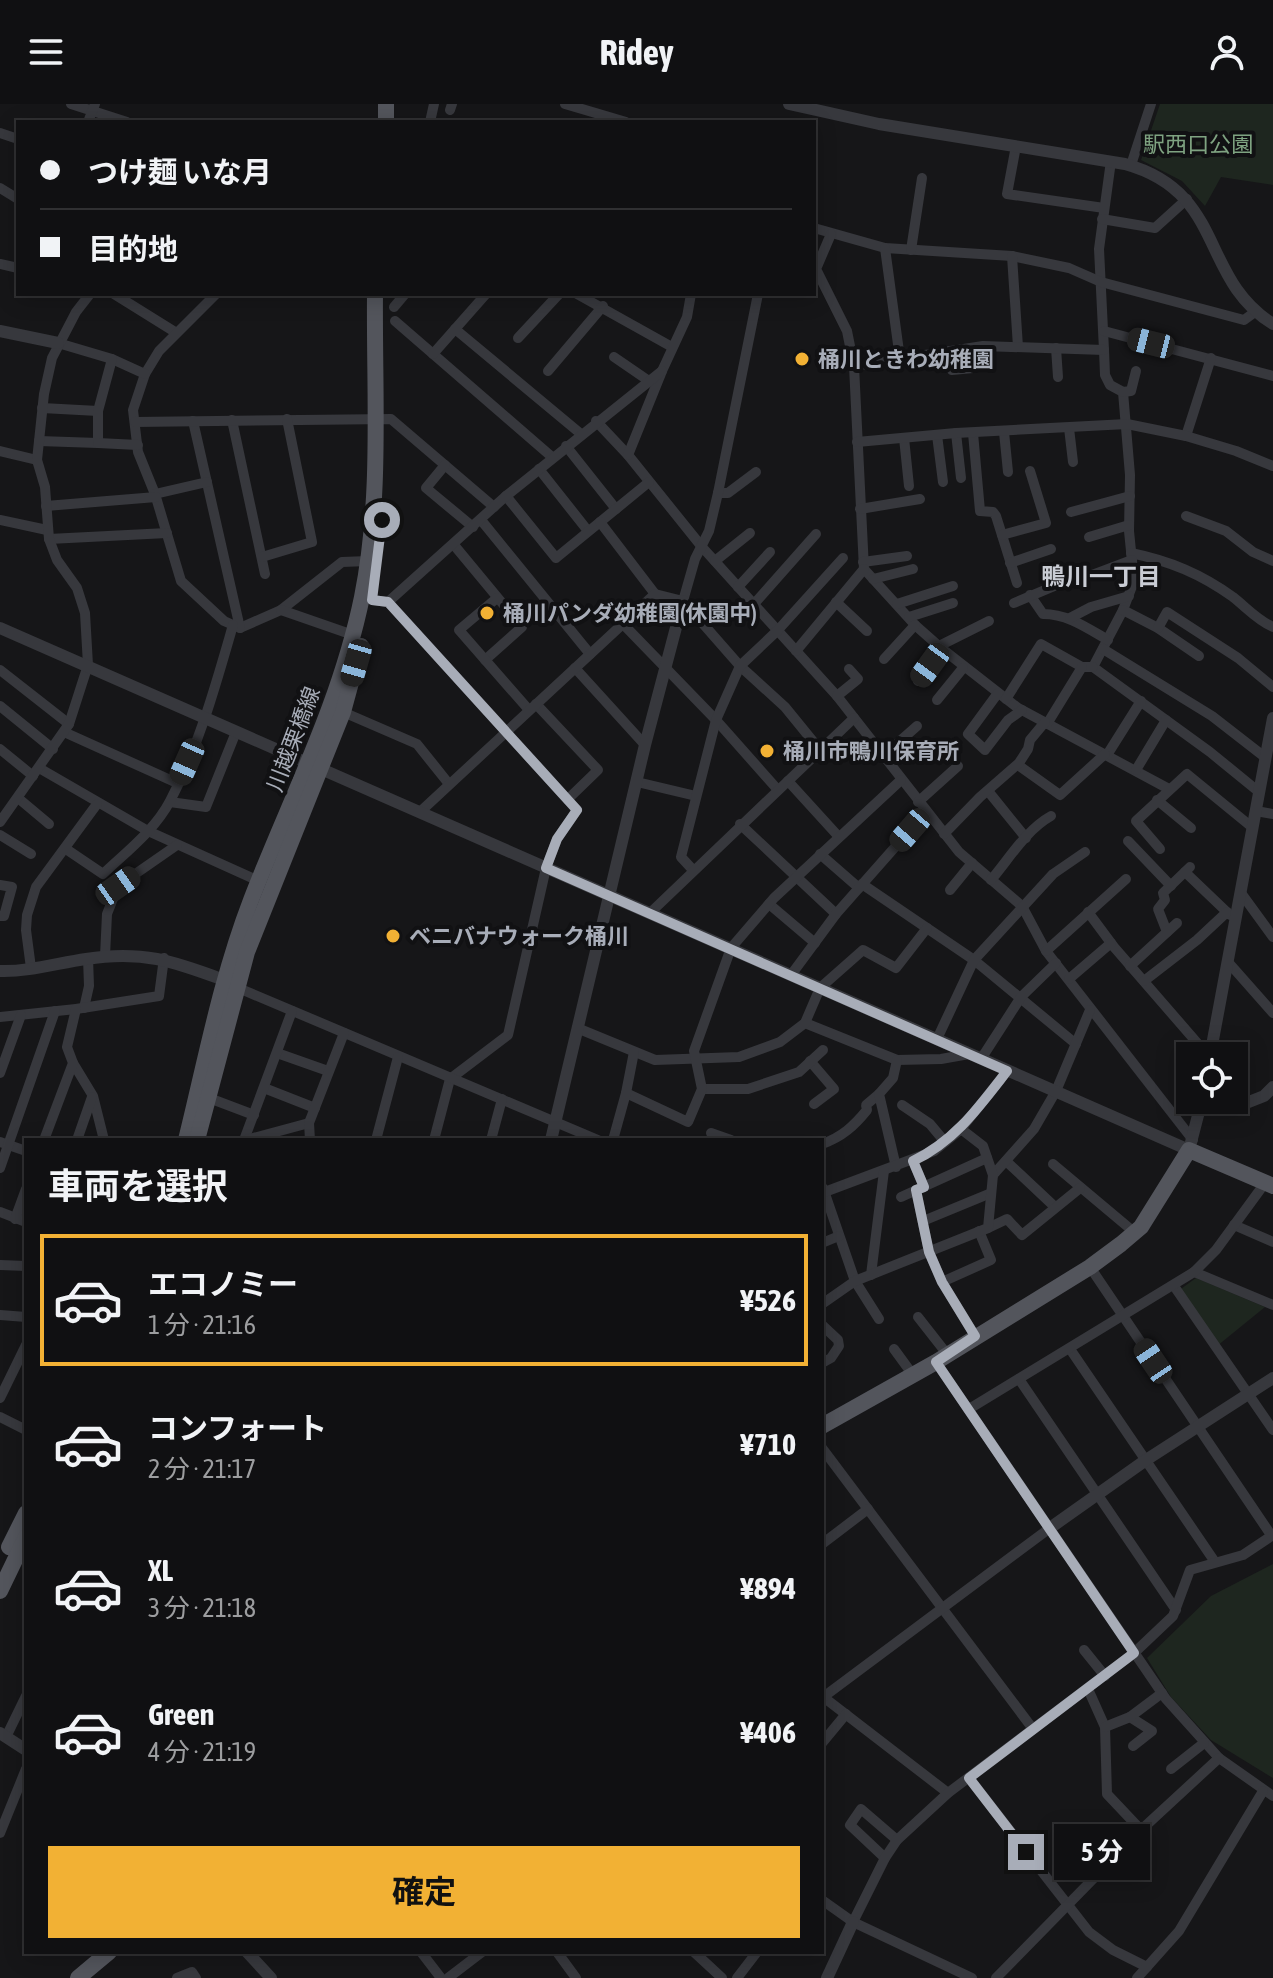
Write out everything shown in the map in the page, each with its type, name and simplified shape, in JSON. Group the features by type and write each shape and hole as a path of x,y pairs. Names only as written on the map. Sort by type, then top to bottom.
{"main road":[{"name":"川越栗橋線","path":"187,1138 259,881 343,712 380,601 382,520 375,296"},
{"name":"川越栗橋線","path":"198,1138 209,1098 230,984 274,879 315,765 353,635 368,561 389,300"},
{"path":"824,1425 942,1358 1090,1267 1134,1232 1168,1186 1191,1145 1269,1185"},
{"path":"0,1566 24,1517"},
{"path":"0,1591 24,1545"},
{"path":"78,1978 107,1954"}],"street":[{"path":"71,104 93,107 122,120"},
{"path":"565,104 619,120"},
{"path":"789,104 879,124 1131,165 1165,180 1187,199 1207,230 1234,287 1255,312 1273,324"},
{"path":"1131,165 1151,104"},
{"path":"1016,146 1007,194 1155,228 1187,199"},
{"path":"1111,161 1099,249 1105,375 1110,385 1123,392 1131,391 1136,371"},
{"path":"911,250 922,178"},
{"path":"816,229 885,248 1012,256 1069,268 1101,282 1244,320 1255,312"},
{"path":"831,234 816,269 847,331 854,366 864,565 912,621 963,668 1022,710 1169,789"},
{"path":"885,248 900,359"},
{"path":"1012,256 1018,347"},
{"path":"2,816 66,728 88,665 85,613 77,588 57,560 48,535 45,487 37,460 42,408 52,358 76,312 88,296"},
{"path":"117,296 175,332"},
{"path":"214,296 159,351 145,374 133,410 138,452 156,495 181,581 207,607 237,626"},
{"path":"433,354 484,296"},
{"path":"518,338 557,296"},
{"path":"581,296 672,347"},
{"path":"628,455 687,317 691,296"},
{"path":"552,1138 645,745 695,559 702,547 718,493 758,296"},
{"path":"548,371 603,306"},
{"path":"395,321 552,457"},
{"path":"455,329 581,434"},
{"path":"0,331 58,343 112,359 145,374"},
{"path":"1104,331 1273,376"},
{"path":"854,366 983,346 1104,350"},
{"path":"1056,348 1058,377"},
{"path":"948,351 952,370 973,368"},
{"path":"614,357 649,381"},
{"path":"1186,436 1211,358"},
{"path":"98,443 98,411 112,359"},
{"path":"435,1138 450,1079 508,1035 546,868 557,839 577,810 380,601 454,545 552,457 662,371"},
{"path":"944,834 1018,765 1030,740 1106,644 1129,596 1134,581 1123,392"},
{"path":"42,408 98,411"},
{"path":"262,557 312,542 287,419"},
{"path":"135,422 391,419 494,507"},
{"path":"232,420 265,574"},
{"path":"66,849 103,874 148,831 170,802 206,719 237,626 193,421"},
{"path":"596,421 628,455 702,547 837,696 944,834 1022,906 1046,951 1191,1145"},
{"path":"857,442 1127,424 1186,436 1273,466"},
{"path":"1069,428 1073,462"},
{"path":"1004,432 1008,472"},
{"path":"956,433 961,478"},
{"path":"973,433 980,511 993,512 1017,583"},
{"path":"937,435 943,482"},
{"path":"904,438 909,486"},
{"path":"39,441 138,445"},
{"path":"566,446 616,509"},
{"path":"0,451 37,460"},
{"path":"445,465 426,488 477,524 590,654"},
{"path":"539,469 588,531"},
{"path":"1002,535 1046,523 1030,471"},
{"path":"718,493 728,493 756,472"},
{"path":"46,506 156,495 207,482"},
{"path":"506,496 556,558 649,482"},
{"path":"1071,512 1130,496"},
{"path":"860,509 920,499"},
{"path":"1186,516 1226,531 1253,552 1273,561"},
{"path":"0,520 48,535 167,533"},
{"path":"600,522 655,594 683,601 740,666 785,707 820,750"},
{"path":"1089,537 1129,525"},
{"path":"715,561 750,533"},
{"path":"754,604 816,534"},
{"path":"454,545 522,627 485,660"},
{"path":"1010,563 1051,549"},
{"path":"738,587 770,552"},
{"path":"796,651 864,565 907,556"},
{"path":"1014,603 1083,574 1087,577 1132,556 1164,560 1198,574 1273,627"},
{"path":"693,870 681,857 716,720 740,666 778,630 843,558"},
{"path":"237,626 281,610 342,562 368,561"},
{"path":"873,579 913,569"},
{"path":"897,604 953,586"},
{"path":"421,811 655,594"},
{"path":"1030,595 1043,614 1070,618 1212,716 1266,758"},
{"path":"1070,618 1091,607 1129,596"},
{"path":"497,598 459,630 485,660 598,770 568,799"},
{"path":"836,602 867,631"},
{"path":"884,659 912,621 953,603"},
{"path":"281,610 353,635"},
{"path":"1123,610 1158,628 1199,656"},
{"path":"1158,628 1167,612 1238,658 1273,687"},
{"path":"918,681 940,647 989,621"},
{"path":"623,624 716,720 778,790"},
{"path":"0,628 1007,1071 1191,1145"},
{"path":"1022,710 1008,720 985,750 968,734 1002,696 1041,644 1087,667 1141,701 1259,792"},
{"path":"575,668 645,745"},
{"path":"937,700 963,668"},
{"path":"837,696 858,679 849,669"},
{"path":"0,670 66,728 177,783"},
{"path":"1018,765 1060,795 1106,754 1141,701"},
{"path":"0,706 53,749"},
{"path":"343,712 417,744 449,784"},
{"path":"650,913 854,718"},
{"path":"1213,1042 1228,962 1231,916 1241,893 1273,718"},
{"path":"1136,770 1166,720"},
{"path":"883,756 917,726"},
{"path":"170,802 206,807 236,732"},
{"path":"0,749 36,772 148,831 259,881"},
{"path":"918,802 958,766"},
{"path":"1160,849 1136,821 1187,774 1253,828"},
{"path":"626,1093 688,1122 702,1089 694,1051 731,948 797,876 901,780"},
{"path":"788,781 839,837"},
{"path":"637,782 696,796"},
{"path":"988,791 1026,838"},
{"path":"18,798 49,824"},
{"path":"1157,800 1191,828"},
{"path":"31,968 27,915 42,875 66,849 97,804"},
{"path":"1256,811 1273,814"},
{"path":"791,975 836,914 926,812"},
{"path":"991,880 1026,838 1051,816"},
{"path":"740,824 836,914"},
{"path":"0,835 31,854"},
{"path":"1128,841 1171,886"},
{"path":"105,956 107,914 118,886 177,845"},
{"path":"937,1039 974,960 1053,874 1085,852"},
{"path":"820,854 860,886 974,960 1076,1044"},
{"path":"950,890 972,863"},
{"path":"1167,932 1158,909 1165,900 1163,893 1188,869 1231,916"},
{"path":"1046,951 1126,879"},
{"path":"0,885 12,887 4,916 0,916"},
{"path":"1241,893 1271,929"},
{"path":"769,904 815,943"},
{"path":"1088,912 1196,1042"},
{"path":"1144,981 1231,916"},
{"path":"1130,966 1177,923"},
{"path":"577,1028 655,1060 739,1057 780,1042 805,1023 820,988 863,950 896,968 927,928"},
{"path":"1069,979 1111,943"},
{"path":"0,971 105,956 164,958 594,1138"},
{"path":"88,958 89,986 67,1047 93,1096 104,1138"},
{"path":"0,1017 159,996 164,958"},
{"path":"1228,962 1273,1013"},
{"path":"805,1023 897,1060 975,1057 1021,997 1056,963"},
{"path":"993,1175 1034,1129 1056,1091 1090,1010"},
{"path":"0,1168 4,1144 55,1011"},
{"path":"246,1138 292,1011"},
{"path":"0,1073 21,1015"},
{"path":"310,1138 309,1123 344,1033"},
{"path":"702,1089 748,1089 799,1072 823,1050"},
{"path":"614,1138 634,1052"},
{"path":"277,1053 328,1071"},
{"path":"377,1138 398,1057"},
{"path":"824,1143 838,1138 853,1126 867,1110 866,1105 893,1078 897,1060"},
{"path":"810,1061 834,1089 814,1104"},
{"path":"45,1138 73,1063"},
{"path":"824,1191 934,1151 961,1129 1007,1071"},
{"path":"264,1088 315,1108"},
{"path":"879,1094 896,1167"},
{"path":"1248,1102 1270,1094"},
{"path":"78,1138 93,1096"},
{"path":"209,1098 254,1115"},
{"path":"492,1138 502,1099"},
{"path":"902,1105 930,1124 945,1142"},
{"path":"1191,1145 1200,1114"},
{"path":"253,1138 309,1123"},
{"path":"942,1282 991,1260 984,1230 993,1175 983,1146 961,1129"},
{"path":"711,1133 725,1138"},
{"path":"4,1144 24,1150"},
{"path":"901,1197 987,1158"},
{"path":"913,1161 929,1252 942,1282 975,1336"},
{"path":"1006,1161 1055,1207"},
{"path":"1053,1164 1134,1232"},
{"path":"871,1275 884,1171"},
{"path":"969,1409 1194,1272 1269,1185"},
{"path":"824,1303 855,1281 1007,1219 1022,1235 1080,1188"},
{"path":"923,1221 991,1193"},
{"path":"824,1194 855,1281 879,1319"},
{"path":"0,1212 21,1220"},
{"path":"1234,1225 1273,1242"},
{"path":"824,1242 839,1236"},
{"path":"0,1265 24,1266"},
{"path":"827,1978 885,1858 897,1840 948,1793 1134,1653 1176,1610 1190,1570 1243,1555 1272,1535 1090,1267"},
{"path":"1194,1272 1273,1305"},
{"path":"1174,1286 1273,1430"},
{"path":"0,1315 24,1317"},
{"path":"918,1317 969,1409 1162,1693 1219,1758 1268,1794 1179,1931 1137,1978"},
{"path":"824,1327 838,1340 839,1346 831,1358 824,1362"},
{"path":"0,1398 24,1349"},
{"path":"894,1349 913,1375"},
{"path":"1070,1349 1215,1562"},
{"path":"824,1696 1146,1460 1273,1378"},
{"path":"1019,1379 1176,1610"},
{"path":"0,1417 24,1429"},
{"path":"824,1451 1033,1729"},
{"path":"824,1542 868,1509"},
{"path":"1084,1650 1105,1676"},
{"path":"1088,1689 1105,1727 1107,1794 1141,1830"},
{"path":"1105,1727 1130,1717 1162,1693"},
{"path":"824,1698 948,1793"},
{"path":"24,1699 3,1735 24,1749"},
{"path":"824,1741 846,1714"},
{"path":"1130,1717 1152,1731 1133,1746"},
{"path":"1171,1769 1204,1743"},
{"path":"996,1978 1141,1830 1219,1758"},
{"path":"0,1833 24,1774"},
{"path":"969,1778 1089,1932 1113,1950 1147,1967"},
{"path":"885,1858 850,1825 861,1809 897,1840"},
{"path":"824,1901 853,1922 972,1978"},
{"path":"249,1954 271,1978"},
{"path":"423,1954 441,1978"},
{"path":"448,1978 479,1954"},
{"path":"558,1954 571,1976"},
{"path":"696,1954 722,1978"},
{"path":"737,1978 755,1954"},
{"path":"177,1978 192,1972 196,1978"}],"green space":[{"name":"駅西口公園","path":"1160,104 1273,104 1273,185 1221,177 1205,206 1182,181 1141,160"},
{"path":"1196,1278 1265,1307 1217,1346 1174,1294"},
{"path":"1273,1564 1273,1778 1211,1740 1171,1697 1147,1658 1211,1596"}],"place":[{"name":"桶川ときわ幼稚園","path":"802,359"},
{"name":"桶川パンダ幼稚園(休園中)","path":"487,613"},
{"name":"桶川市鴨川保育所","path":"767,751"},
{"name":"ベニバナウォーク桶川","path":"393,936"}],"district":[{"name":"鴨川一丁目","path":"1101,576"}],"route":[{"path":"382,520 372,600 388,602 577,810 557,839 546,868 1007,1071 961,1129 934,1151 913,1161 924,1187 916,1190 929,1252 942,1282 975,1336 936,1362 1134,1653 969,1778 1026,1852"}]}
